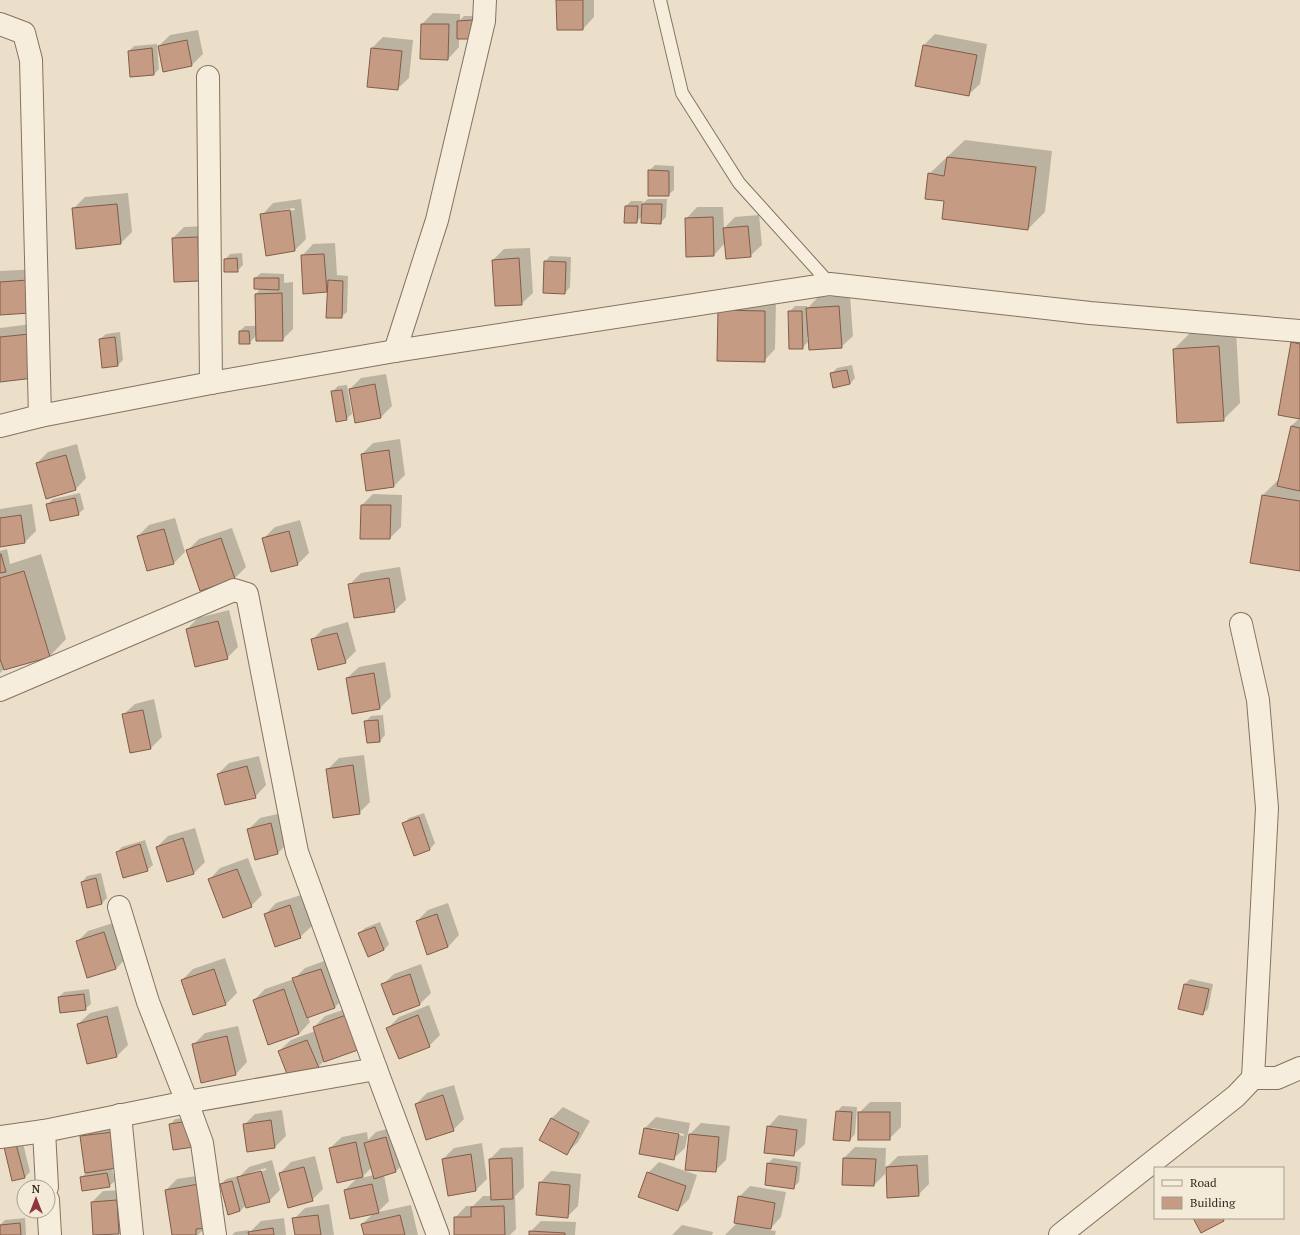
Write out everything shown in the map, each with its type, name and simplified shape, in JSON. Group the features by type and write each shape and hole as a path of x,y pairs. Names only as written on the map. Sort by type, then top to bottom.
{"street":[{"path":"395,351 437,220 484,21 485,0"},
{"path":"0,24 24,33 31,60 40,416"},
{"path":"208,77 211,383"},
{"path":"0,426 40,416 211,383 395,351 830,284 1090,313 1300,331"},
{"path":"0,690 234,590 247,594 297,852 438,1235"},
{"path":"1060,1235 1236,1096 1253,1078 1267,808 1258,700 1241,624"},
{"path":"119,907 148,1002 188,1102 202,1143 215,1235"},
{"path":"1253,1078 1277,1078 1300,1068"},
{"path":"0,1137 44,1131 188,1102 376,1069"},
{"path":"120,1115 132,1235"},
{"path":"44,1131 47,1179"},
{"path":"49,1219 50,1235"}],"lane":[{"path":"660,0 682,93 739,183 830,284"}],"building":[{"path":"556,0 583,0 583,30 557,30"},
{"path":"473,20 473,39 457,39 457,21"},
{"path":"421,24 449,24 448,60 420,59"},
{"path":"187,40 192,66 163,72 158,46"},
{"path":"923,45 977,55 969,96 915,86"},
{"path":"152,48 154,75 130,77 128,51"},
{"path":"371,48 402,51 398,90 367,87"},
{"path":"947,157 1036,167 1028,230 942,219 944,201 925,199 928,173 944,176"},
{"path":"648,170 669,171 669,196 648,196"},
{"path":"117,204 121,244 76,249 72,208"},
{"path":"642,204 662,204 661,224 641,223"},
{"path":"625,206 638,206 637,223 624,223"},
{"path":"290,210 295,251 266,256 260,214"},
{"path":"713,217 714,256 686,257 685,218"},
{"path":"748,226 751,257 726,259 723,228"},
{"path":"198,237 199,281 174,282 172,238"},
{"path":"324,254 327,292 303,294 301,255"},
{"path":"237,258 238,272 224,272 224,259"},
{"path":"519,258 522,305 495,306 492,260"},
{"path":"544,261 566,262 565,294 543,293"},
{"path":"254,278 279,278 279,290 254,289"},
{"path":"28,280 30,313 0,315 0,282"},
{"path":"328,280 343,281 342,318 326,318"},
{"path":"282,293 283,341 256,341 255,294"},
{"path":"839,306 842,348 809,350 806,308"},
{"path":"718,310 765,311 765,362 717,361"},
{"path":"788,311 802,311 803,349 789,349"},
{"path":"239,331 249,331 250,344 239,344"},
{"path":"29,334 34,378 0,382 0,337"},
{"path":"115,337 118,366 102,368 99,339"},
{"path":"1291,342 1300,344 1300,419 1278,415"},
{"path":"1219,346 1224,421 1177,423 1173,349"},
{"path":"847,370 850,384 833,388 830,373"},
{"path":"375,384 381,418 355,423 349,389"},
{"path":"342,390 347,420 336,422 331,391"},
{"path":"1291,426 1300,428 1300,491 1277,486"},
{"path":"389,450 394,487 366,491 361,454"},
{"path":"66,455 76,490 46,499 36,463"},
{"path":"1262,495 1300,501 1300,571 1250,563"},
{"path":"75,498 79,515 50,521 46,504"},
{"path":"361,505 391,505 390,539 360,539"},
{"path":"21,515 25,543 0,547 0,518"},
{"path":"164,529 174,564 147,571 137,536"},
{"path":"289,531 298,565 271,572 262,538"},
{"path":"221,538 235,579 200,591 186,550"},
{"path":"0,554 6,572 0,573"},
{"path":"24,571 50,657 4,670 0,659 0,578"},
{"path":"389,578 395,612 354,618 348,584"},
{"path":"218,621 228,659 195,667 186,629"},
{"path":"337,633 346,663 318,670 311,639"},
{"path":"374,673 380,709 352,714 346,678"},
{"path":"143,710 151,749 130,753 122,714"},
{"path":"378,720 380,742 367,743 364,721"},
{"path":"353,765 360,814 333,818 326,769"},
{"path":"247,766 256,798 225,805 217,774"},
{"path":"419,817 430,850 414,856 402,823"},
{"path":"271,823 278,854 255,860 247,829"},
{"path":"183,838 194,874 167,882 156,847"},
{"path":"140,844 148,871 123,878 116,852"},
{"path":"237,869 252,907 223,918 208,879"},
{"path":"96,878 102,904 87,908 81,882"},
{"path":"290,905 301,938 275,947 264,914"},
{"path":"437,914 448,947 427,955 416,921"},
{"path":"375,927 384,950 368,957 358,933"},
{"path":"104,932 116,969 87,978 76,941"},
{"path":"214,969 226,1005 193,1015 181,980"},
{"path":"321,969 335,1008 307,1018 292,978"},
{"path":"410,974 420,1005 393,1015 381,984"},
{"path":"1184,984 1209,989 1203,1015 1178,1009"},
{"path":"284,989 299,1034 268,1045 253,1000"},
{"path":"84,994 86,1010 60,1013 58,997"},
{"path":"346,1015 358,1050 324,1062 313,1027"},
{"path":"418,1015 430,1047 399,1059 386,1028"},
{"path":"107,1016 117,1057 87,1064 77,1024"},
{"path":"227,1036 236,1075 201,1083 192,1044"},
{"path":"307,1040 319,1068 289,1079 278,1051"},
{"path":"443,1095 454,1131 426,1140 415,1104"},
{"path":"836,1111 852,1112 850,1141 833,1140"},
{"path":"858,1112 890,1112 890,1140 858,1140"},
{"path":"551,1118 579,1133 567,1155 539,1140"},
{"path":"271,1120 275,1148 247,1152 243,1124"},
{"path":"190,1121 194,1147 173,1150 169,1124"},
{"path":"767,1126 797,1130 794,1156 764,1153"},
{"path":"644,1128 679,1134 674,1160 639,1154"},
{"path":"113,1132 117,1168 85,1173 80,1136"},
{"path":"689,1134 719,1137 716,1172 685,1170"},
{"path":"386,1137 396,1172 374,1179 364,1143"},
{"path":"356,1142 363,1177 337,1183 329,1148"},
{"path":"16,1144 25,1178 12,1181 4,1147"},
{"path":"471,1154 476,1191 448,1196 442,1159"},
{"path":"512,1158 513,1199 491,1200 489,1159"},
{"path":"843,1158 876,1159 874,1186 842,1185"},
{"path":"767,1163 797,1167 794,1189 765,1185"},
{"path":"917,1165 919,1196 887,1198 886,1167"},
{"path":"304,1167 313,1201 288,1208 279,1173"},
{"path":"261,1171 270,1202 246,1208 237,1177"},
{"path":"647,1172 686,1186 678,1211 638,1197"},
{"path":"107,1173 110,1187 82,1191 80,1177"},
{"path":"232,1181 240,1211 228,1215 220,1184"},
{"path":"539,1182 570,1185 568,1218 536,1215"},
{"path":"199,1184 206,1228 196,1229 196,1235 172,1235 165,1190"},
{"path":"372,1184 379,1213 350,1219 344,1190"},
{"path":"738,1196 775,1203 771,1229 734,1223"},
{"path":"117,1200 119,1234 93,1235 91,1202"},
{"path":"504,1206 505,1235 454,1235 454,1217 471,1217 471,1207"},
{"path":"318,1215 321,1235 295,1235 292,1218"},
{"path":"400,1215 405,1235 364,1235 361,1224"},
{"path":"1194,1219 1223,1219 1224,1221 1201,1233"},
{"path":"20,1223 21,1235 0,1235 0,1225"},
{"path":"273,1228 274,1235 249,1235 248,1232"},
{"path":"529,1231 565,1233 565,1235 529,1235"}]}
